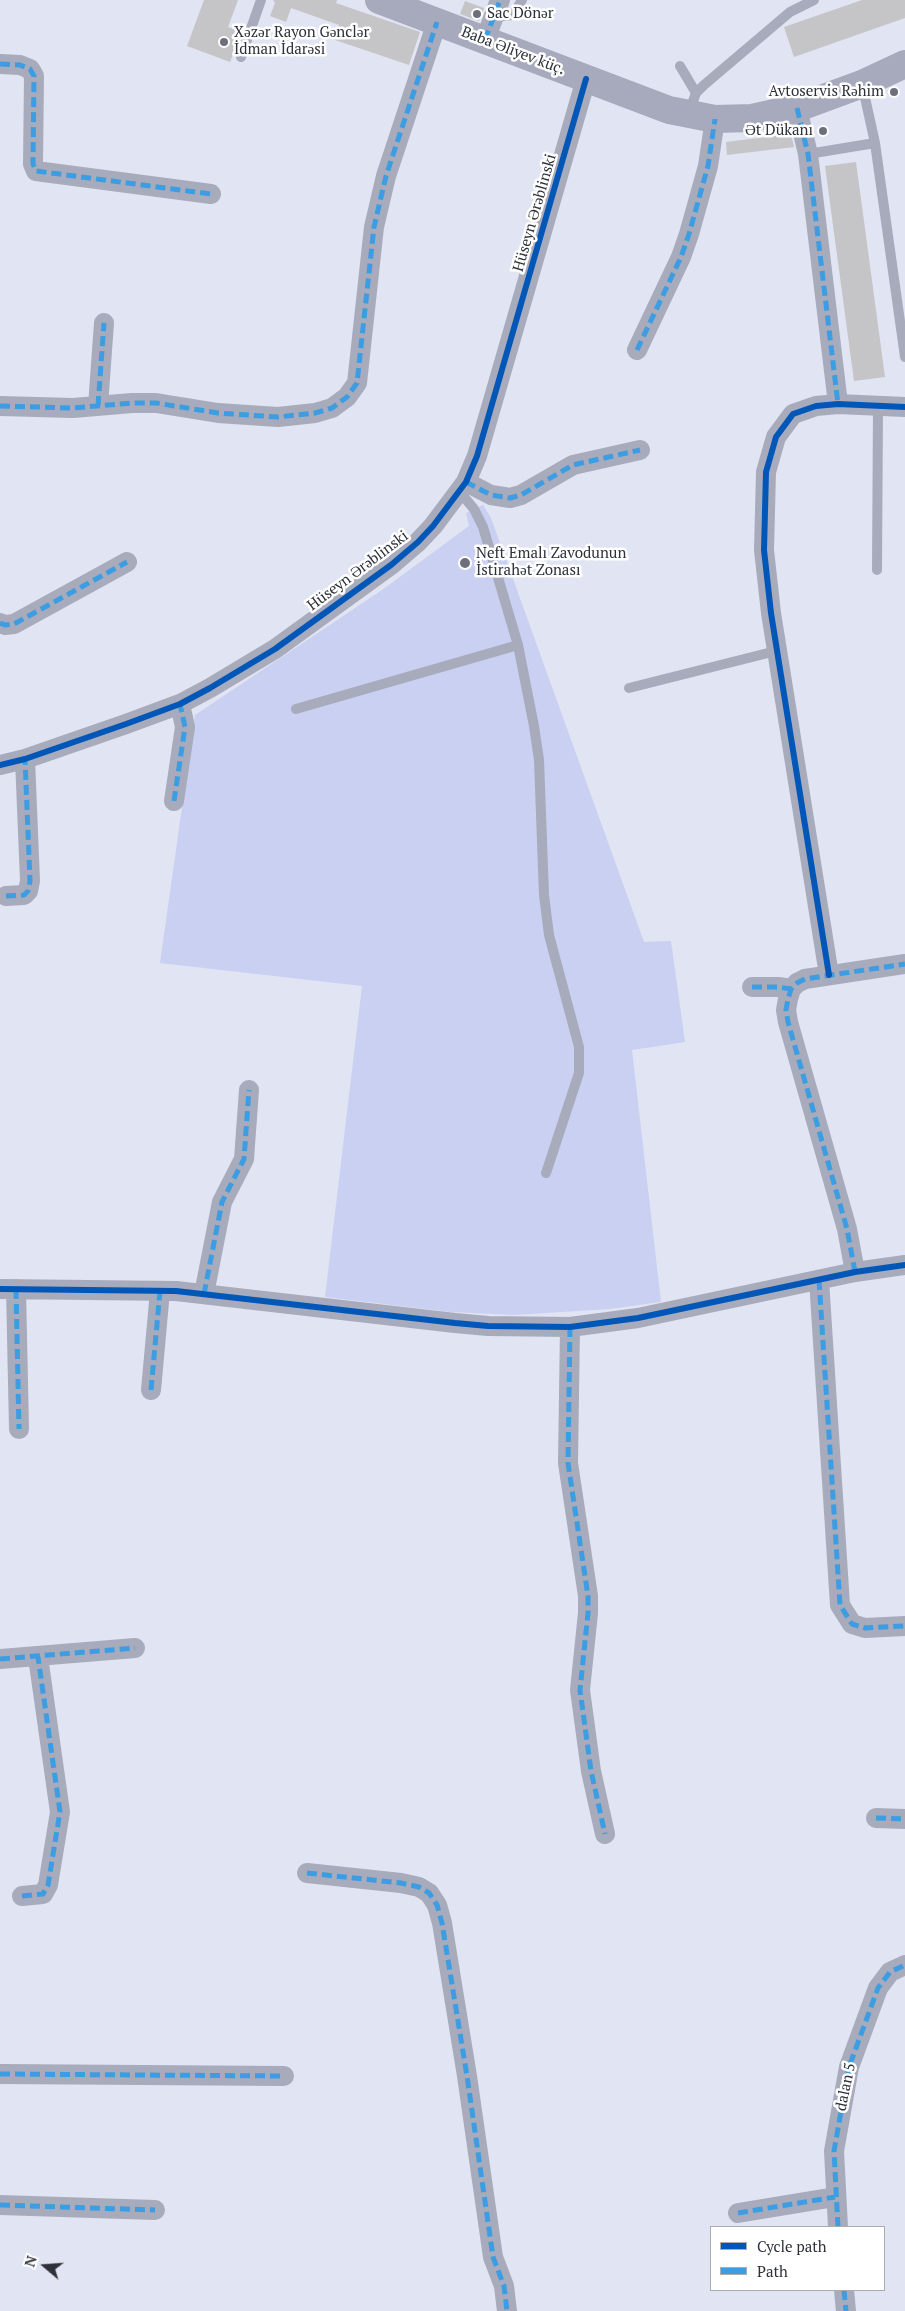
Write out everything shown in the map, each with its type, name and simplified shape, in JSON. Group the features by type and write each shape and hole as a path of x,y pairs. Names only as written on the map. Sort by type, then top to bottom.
{"street":[{"name":"Baba Əliyev küç.","path":"379,0 437,22 493,19 586,79 669,110 692,104 715,119 752,118 797,108 862,84 905,64"},
{"path":"0,406 72,408 156,403 218,413 278,417 315,413 332,408 353,391 357,383 374,227 386,176 437,22"},
{"path":"0,64 20,65 30,68 34,76 33,164 36,171 211,194"},
{"name":"Hüseyn Ərəblinski","path":"0,765 26,759 126,724 180,704 210,688 275,649 418,542 463,487 477,456 586,79"},
{"path":"797,108 808,154 838,404"},
{"path":"637,350 681,257 689,234 708,166 715,119"},
{"path":"98,406 104,323"},
{"path":"829,975 776,652 764,550 764,487 769,457 776,437 793,414 816,406 838,404 905,407"},
{"path":"463,487 510,498 522,494 573,465 640,450"},
{"path":"0,623 6,625 14,624 127,562"},
{"path":"174,800 185,727 180,704"},
{"path":"6,896 24,895 28,891 30,881 26,759"},
{"path":"855,1272 847,1229 786,1010 791,990 797,983 806,979 905,964"},
{"path":"752,986 778,987 791,990"},
{"path":"204,1294 222,1202 244,1158 249,1090"},
{"path":"19,1429 8,1289 160,1291 204,1294 455,1323 507,1327 570,1327 638,1318 855,1272 905,1265"},
{"path":"819,1280 840,1605 852,1624 865,1628 905,1626"},
{"path":"151,1390 160,1291"},
{"path":"570,1327 568,1463 588,1596 580,1690 591,1771 605,1834"},
{"path":"0,1660 135,1648"},
{"path":"22,1896 43,1894 48,1886 60,1812 38,1657"},
{"path":"876,1818 905,1819"},
{"path":"307,1873 401,1883 419,1887 429,1893 437,1905 442,1923 466,2067 493,2257 504,2286 508,2311"},
{"name":"dalan 5","path":"838,2226 834,2151 849,2068 878,1988 890,1972 905,1965"},
{"path":"0,2074 284,2076"},
{"path":"738,2213 835,2197"},
{"path":"0,2205 155,2210"},
{"path":"844,2291 846,2311"}],"lane":[{"path":"240,57 261,0"},
{"path":"493,19 513,15 522,0"},
{"path":"680,66 692,104 790,12 814,0"},
{"path":"862,84 875,142 905,357"},
{"path":"808,154 875,142"},
{"path":"877,570 878,406"},
{"path":"463,487 483,527 518,645 539,760 544,895 549,935 579,1047 578,1073 546,1173"},
{"path":"296,709 518,645"},
{"path":"629,688 776,652"}],"shaded area":[{"path":"483,505 491,518 644,942 671,941 685,1042 632,1050 661,1302 609,1309 514,1315 451,1312 325,1297 362,986 160,963 195,715 382,590 469,526 466,513"}],"building":[{"path":"204,0 238,0 228,27 242,32 230,62 187,46"},
{"path":"273,0 337,0 336,3 420,32 409,65 335,40 339,25 291,8 286,22 270,16 275,3"},
{"path":"862,0 905,0 905,18 794,57 784,27"},
{"path":"465,1 484,8 479,21 460,14"},
{"path":"791,134 794,147 727,155 726,142"},
{"path":"856,162 885,377 854,381 825,166"}],"marked path":[{"path":"485,40 500,0"},
{"path":"0,406 73,408 156,403 218,413 278,417 315,413 332,408 347,397 357,383 374,227 386,176 437,22"},
{"path":"0,64 20,65 30,69 34,76 33,164 36,171 211,194"},
{"path":"797,108 808,154 838,404"},
{"path":"637,350 681,257 689,234 708,166 715,119"},
{"path":"98,406 104,323"},
{"path":"466,482 491,495 510,498 521,495 573,465 640,450"},
{"path":"0,623 5,625 14,624 127,562"},
{"path":"174,801 185,727 180,704"},
{"path":"6,896 24,895 28,891 30,881 25,759"},
{"path":"855,1272 847,1229 786,1010 791,989 805,979 905,964"},
{"path":"752,987 791,989"},
{"path":"204,1294 222,1202 244,1159 249,1090"},
{"path":"819,1280 840,1605 852,1624 865,1628 905,1626"},
{"path":"16,1289 19,1429"},
{"path":"151,1390 160,1291"},
{"path":"570,1327 568,1463 588,1596 580,1690 591,1771 605,1834"},
{"path":"0,1659 135,1648"},
{"path":"22,1896 43,1894 48,1885 60,1812 38,1657"},
{"path":"876,1818 905,1819"},
{"path":"307,1873 401,1883 419,1887 429,1893 437,1905 442,1923 467,2076 493,2257 504,2286 507,2311"},
{"path":"838,2226 834,2151 849,2067 878,1988 890,1972 905,1965"},
{"path":"0,2074 284,2076"},
{"path":"738,2213 835,2197"},
{"path":"0,2205 155,2210"},
{"path":"844,2291 846,2311"}],"cycle path":[{"path":"0,765 25,759 126,724 180,704 210,688 275,649 391,565 418,542 433,526 466,482 477,456 586,79"},
{"path":"829,975 771,613 764,550 766,472 776,437 793,414 816,406 838,404 905,407"},
{"path":"0,1289 176,1291 455,1323 488,1326 570,1327 638,1318 855,1272 905,1265"}],"place":[{"name":"Sac Dönər","path":"477,14"},
{"name":"Xəzər Rayon Gənclər İdman İdarəsi","path":"224,42"},
{"name":"Avtoservis Rəhim","path":"894,92"},
{"name":"Ət Dükanı","path":"823,131"},
{"name":"Neft Emalı Zavodunun İstirahət Zonası","path":"465,563"}]}
